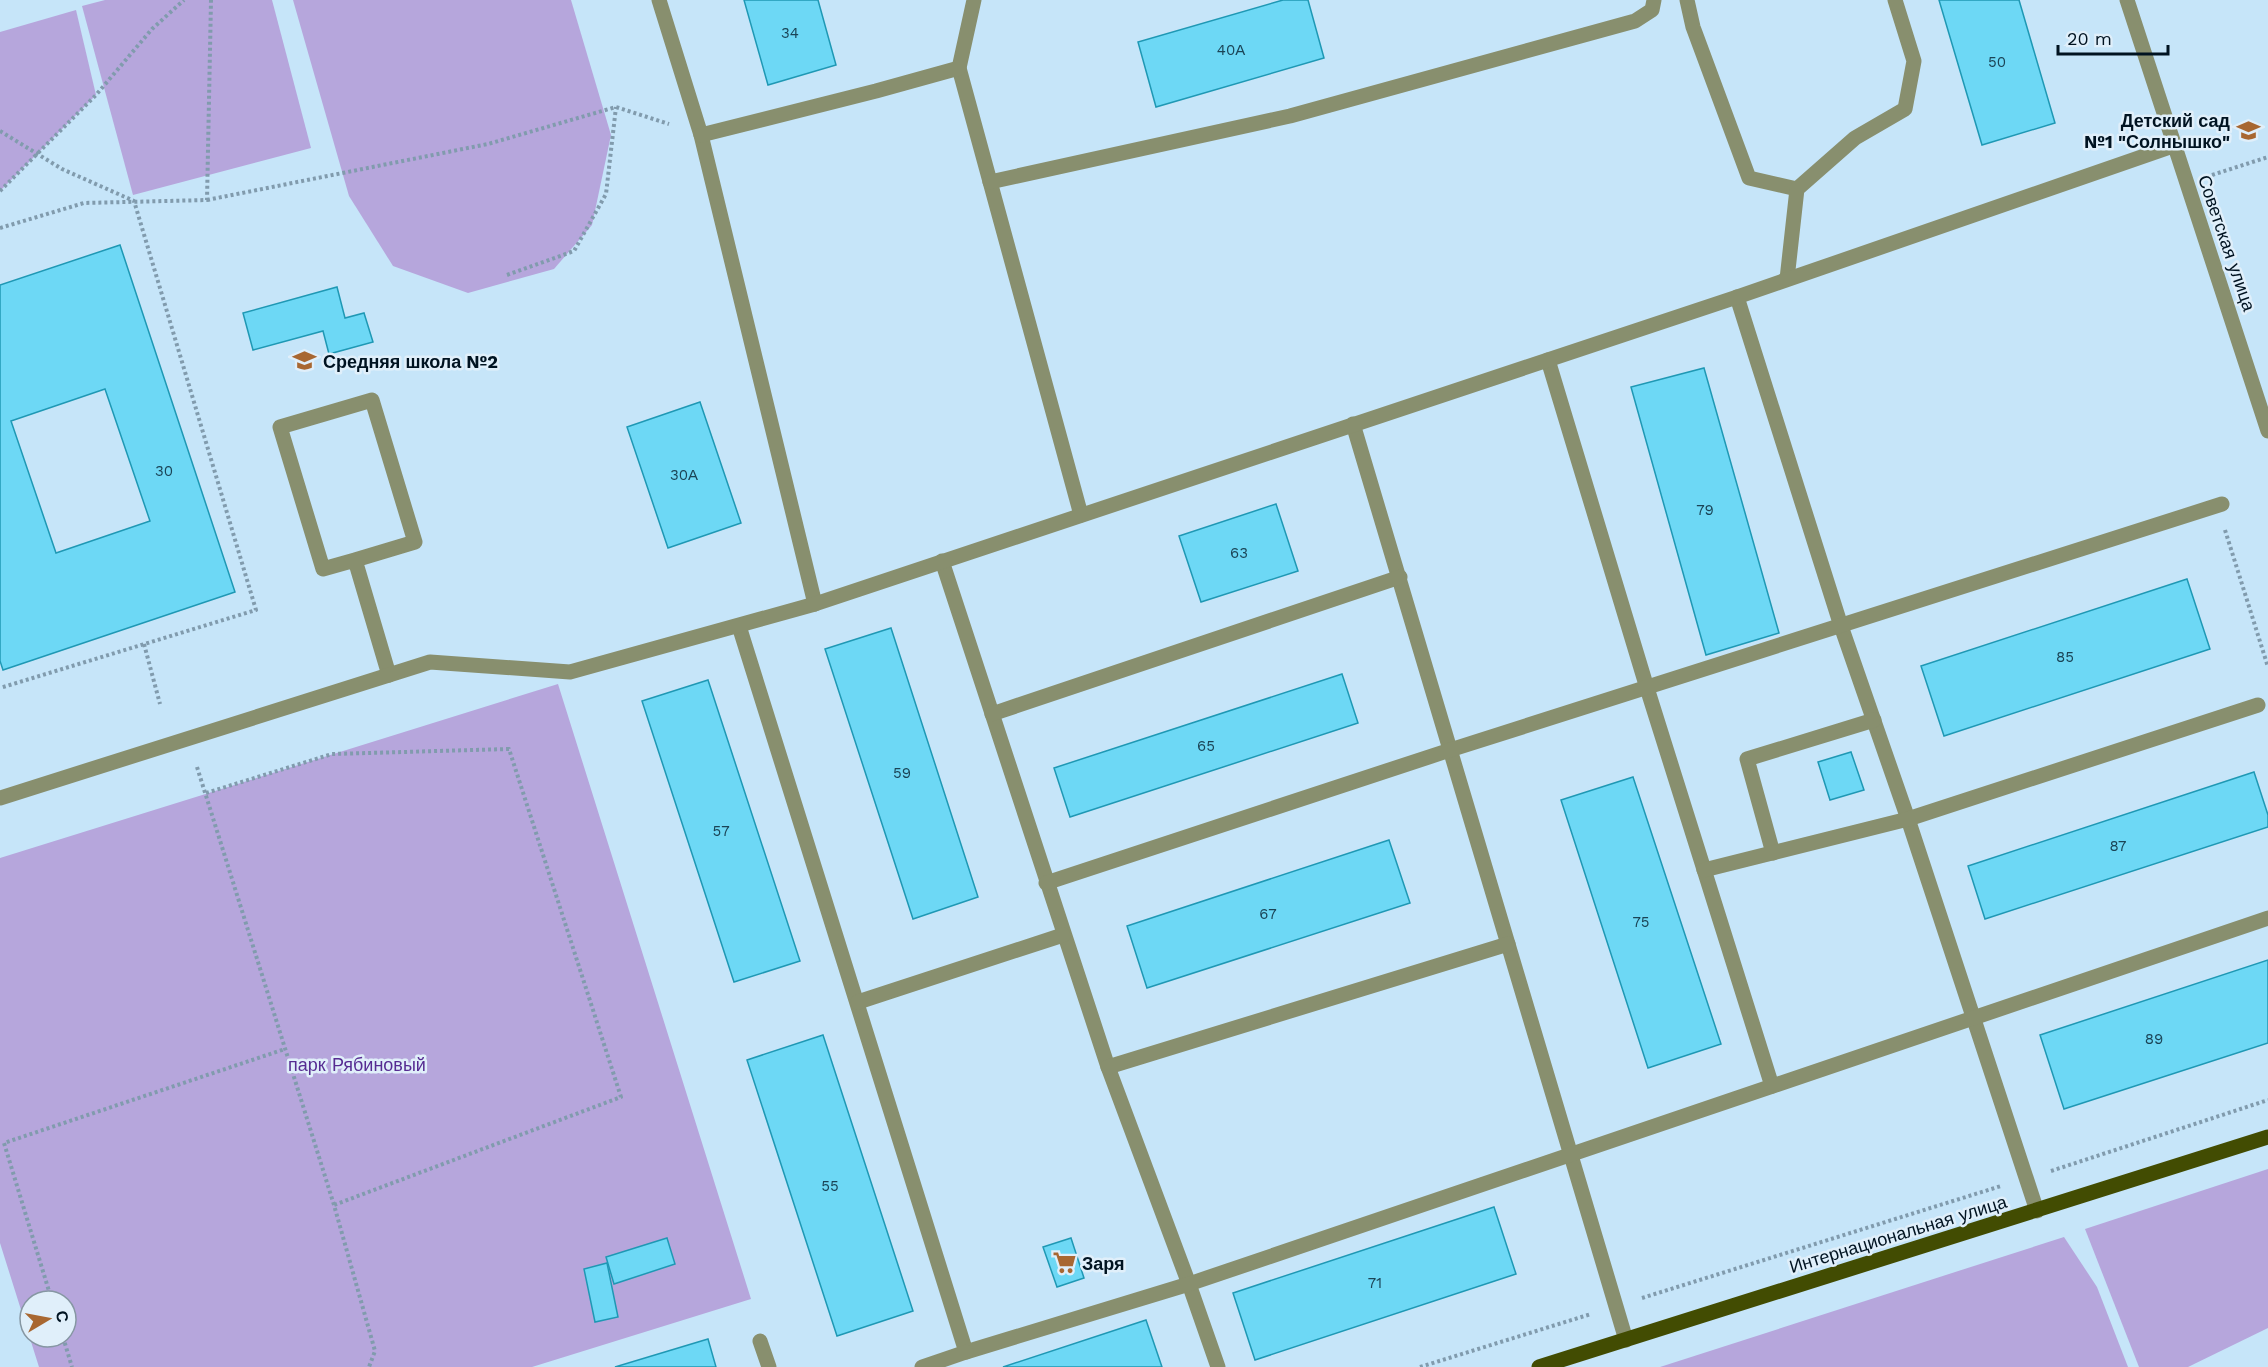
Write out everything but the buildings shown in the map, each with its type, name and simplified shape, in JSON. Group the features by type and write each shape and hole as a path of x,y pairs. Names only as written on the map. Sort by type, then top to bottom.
{"main road":[{"name":"Интернациональная улица","path":"1539,1367 2268,1137"}],"street":[{"path":"659,0 701,135 815,604"},
{"path":"974,0 959,68 1081,515"},
{"path":"990,182 1302,113 1635,21 1652,10 1654,0"},
{"path":"1687,0 1693,27 1749,178 1797,189"},
{"path":"1787,279 1797,189 1855,138 1905,109 1914,61 1895,0"},
{"name":"Советская улица","path":"2127,0 2268,431"},
{"path":"701,135 959,68"},
{"path":"0,798 430,662 570,672 815,604 1737,297 2173,146"},
{"path":"1737,297 1841,626 1908,819 2037,1211"},
{"path":"1548,360 1647,688 1772,1086"},
{"path":"372,400 415,542 355,560 323,569 280,427 372,400"},
{"path":"1353,424 1626,1340"},
{"path":"1046,883 1450,750 2222,504"},
{"path":"355,560 389,675"},
{"path":"942,561 1108,1067 1218,1367"},
{"path":"992,714 1400,577"},
{"path":"740,626 966,1352"},
{"path":"1704,870 1908,819 2258,705"},
{"path":"1773,853 1747,759 1874,720"},
{"path":"922,1367 1189,1284 2268,918"},
{"path":"858,1002 1063,935"},
{"path":"1108,1067 1508,944"},
{"path":"760,1341 769,1367"}],"path":[{"path":"0,190 96,95 152,29 184,0"},
{"path":"207,200 211,0"},
{"path":"507,275 574,251 606,195 616,107"},
{"path":"0,228 84,203 207,200 488,144 616,107 701,135"},
{"path":"0,131 62,169 134,201 256,610 0,688"},
{"path":"2205,178 2268,157"},
{"path":"2224,528 2268,667"},
{"path":"144,644 160,704"},
{"path":"206,793 332,754 509,749 621,1097 334,1205"},
{"path":"197,767 334,1205 375,1351 369,1367"},
{"path":"48,1289 4,1143 285,1048"},
{"path":"1420,1367 2026,1179 2268,1100"},
{"path":"67,1349 72,1367"}],"green space":[{"path":"105,0 272,0 311,148 133,195 82,6"},
{"path":"293,0 571,0 611,135 592,225 554,269 468,293 393,266 349,196"},
{"path":"76,10 96,95 0,191 0,32"},
{"name":"парк Рябиновый","path":"558,684 751,1299 532,1367 39,1367 33,1349 78,1349 78,1289 18,1289 18,1300 0,1243 0,858"},
{"path":"2268,1169 2268,1328 2188,1367 2139,1367 2085,1229"},
{"path":"2064,1237 2097,1287 2128,1367 1660,1367"}],"place":[{"name":"Детский сад №1 \"Солнышко\"","path":"2248,130"},
{"name":"Средняя школа №2","path":"305,361"},
{"name":"Заря","path":"1064,1263"}]}
